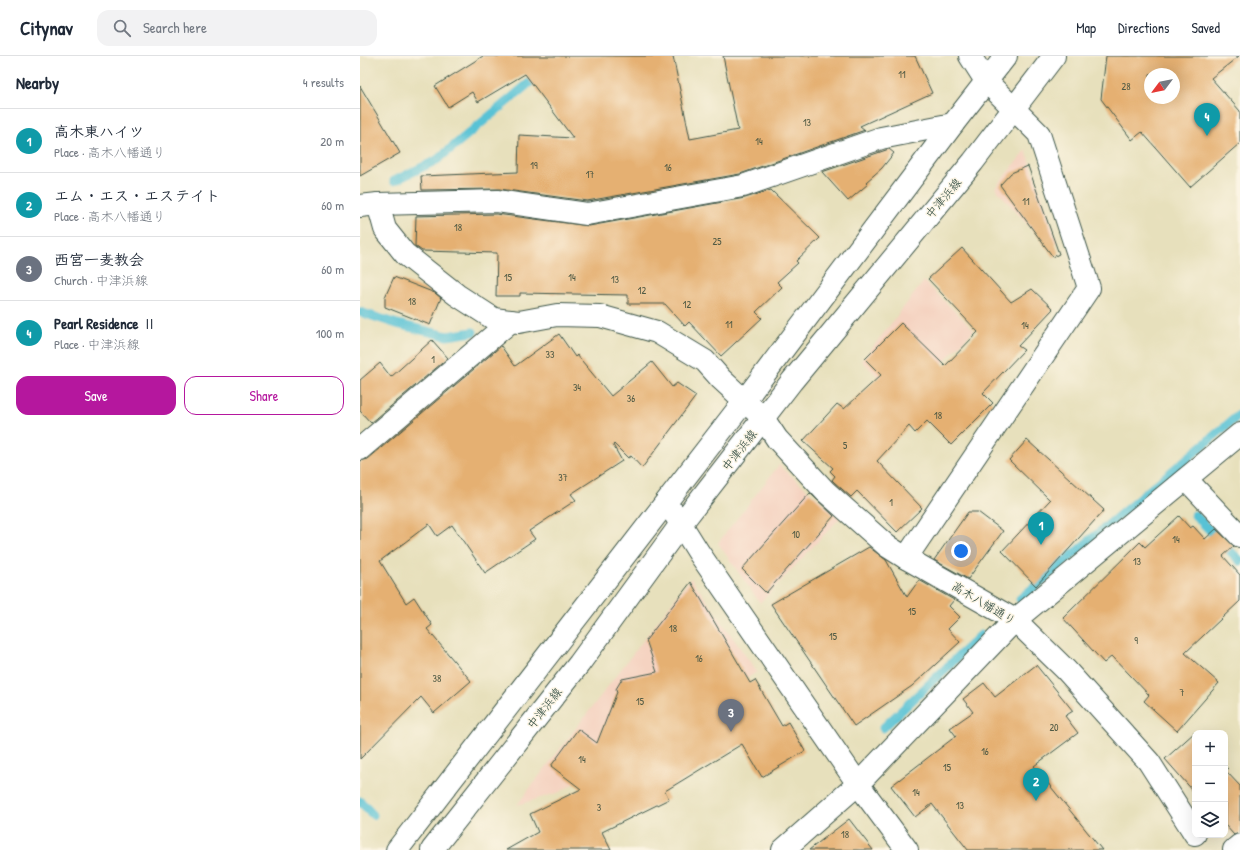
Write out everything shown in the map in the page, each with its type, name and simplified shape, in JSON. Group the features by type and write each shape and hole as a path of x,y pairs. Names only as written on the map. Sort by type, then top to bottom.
{"street":[{"path":"906,558 1089,288 1039,134 986,81 970,56"},
{"path":"399,849 666,500 745,400 1006,56"},
{"name":"中津浜線","path":"432,850 579,664 681,524 763,418 973,162 1054,56"},
{"path":"369,205 497,201 587,214 743,186 881,138 953,124"},
{"name":"高木八幡通り","path":"369,205 405,254 457,294 494,319 519,322 557,315 600,316 657,332 704,361 763,418 777,440 825,491 887,546 1015,620 1066,670 1149,762 1192,830"},
{"path":"360,449 511,321"},
{"path":"783,850 858,784 1015,620 1240,434"},
{"path":"1186,479 1240,536"},
{"path":"666,500 703,560 858,784 907,850"},
{"name":"高木八幡通り","path":"1197,838 1205,850"},
{"path":"1234,850 1240,845"}],"shaded area":[{"path":"1026,150 1058,244 1046,240 1035,233 995,188"},
{"path":"924,281 974,330 905,403 862,361"},
{"path":"779,465 840,518 760,603 718,543"},
{"path":"691,578 757,672 560,792 517,805"}],"building":[{"path":"483,56 673,56 690,139 738,130 723,56 915,56 932,93 860,126 865,130 740,174 587,201 499,189 422,190 421,176 518,172 519,135 573,138 525,74 478,102 472,92 448,107 435,86"},
{"path":"1106,56 1239,56 1211,78 1240,111 1240,143 1190,187 1142,132 1132,140 1101,99"},
{"path":"360,86 400,153 360,176"},
{"path":"889,149 894,153 882,168 866,182 868,184 848,201 822,172"},
{"path":"1028,166 1059,254 1053,257 1000,185 1011,173"},
{"path":"771,190 820,238 796,261 798,263 777,282 782,287 756,312 762,318 721,356 689,322 685,326 665,304 628,304 628,295 520,293 520,296 496,296 497,253 422,251 415,246 416,216 496,214 589,226 745,198"},
{"path":"962,248 1011,302 1032,289 1053,309 1018,346 1024,350 983,393 993,403 951,445 927,421 915,433 909,426 877,461 922,508 897,532 857,491 851,497 834,482 832,480 835,476 830,471 833,468 803,441 837,404 844,409 881,375 865,359 901,323 945,366 978,332 928,279"},
{"path":"394,277 435,293 441,298 430,325 385,307 385,297"},
{"path":"559,334 575,357 577,355 611,396 652,362 672,387 677,383 696,396 642,468 631,456 628,458 614,444 613,445 622,461 571,494 576,500 529,531 535,539 485,573 452,525 437,536 429,524 380,561 406,603 414,597 432,625 427,629 471,681 434,713 421,697 360,759 360,461 368,459 501,346 515,366"},
{"path":"432,340 448,358 371,423 360,411 360,380 380,363 391,377"},
{"path":"1027,440 1104,510 1036,586 1002,551 1050,500 1009,460"},
{"path":"810,493 834,516 766,593 742,569"},
{"path":"968,512 978,512 1003,531 968,579 934,560"},
{"path":"1179,516 1190,528 1193,526 1205,539 1216,529 1234,546 1223,556 1240,575 1240,601 1185,653 1219,683 1177,731 1144,701 1149,695 1112,656 1104,663 1063,618 1140,542 1145,547"},
{"path":"869,547 886,560 907,597 919,580 954,600 949,606 960,617 948,629 960,642 912,686 854,726 771,604"},
{"path":"691,582 750,683 755,680 782,726 788,722 805,751 762,777 742,744 665,791 669,799 602,832 611,850 506,850 538,832 530,814 581,789 551,766 578,729 597,743 617,692 616,689 622,679 657,672 646,640"},
{"path":"1036,665 1073,711 1065,716 1078,733 1034,766 1102,850 968,850 932,804 915,817 891,786 956,736 950,728 973,712 963,699 984,683 995,697"},
{"path":"1192,735 1192,790 1165,759"},
{"path":"1228,773 1240,786 1240,833 1234,835 1228,828"},
{"path":"849,819 873,850 809,850"}],"waterway":[{"path":"394,181 437,160 540,74"},
{"path":"360,312 397,324 447,336 473,332"},
{"path":"1020,599 1240,414"},
{"path":"1195,515 1240,561"},
{"path":"883,728 981,635"},
{"path":"360,801 373,815"}],"place":[{"name":"Pearl Residence Ⅱ","path":"1207,136"},
{"name":"高木東ハイツ","path":"1041,545"},
{"name":"西宮一麦教会","path":"731,732"},
{"name":"エム・エス・エステイト","path":"1036,801"}]}
